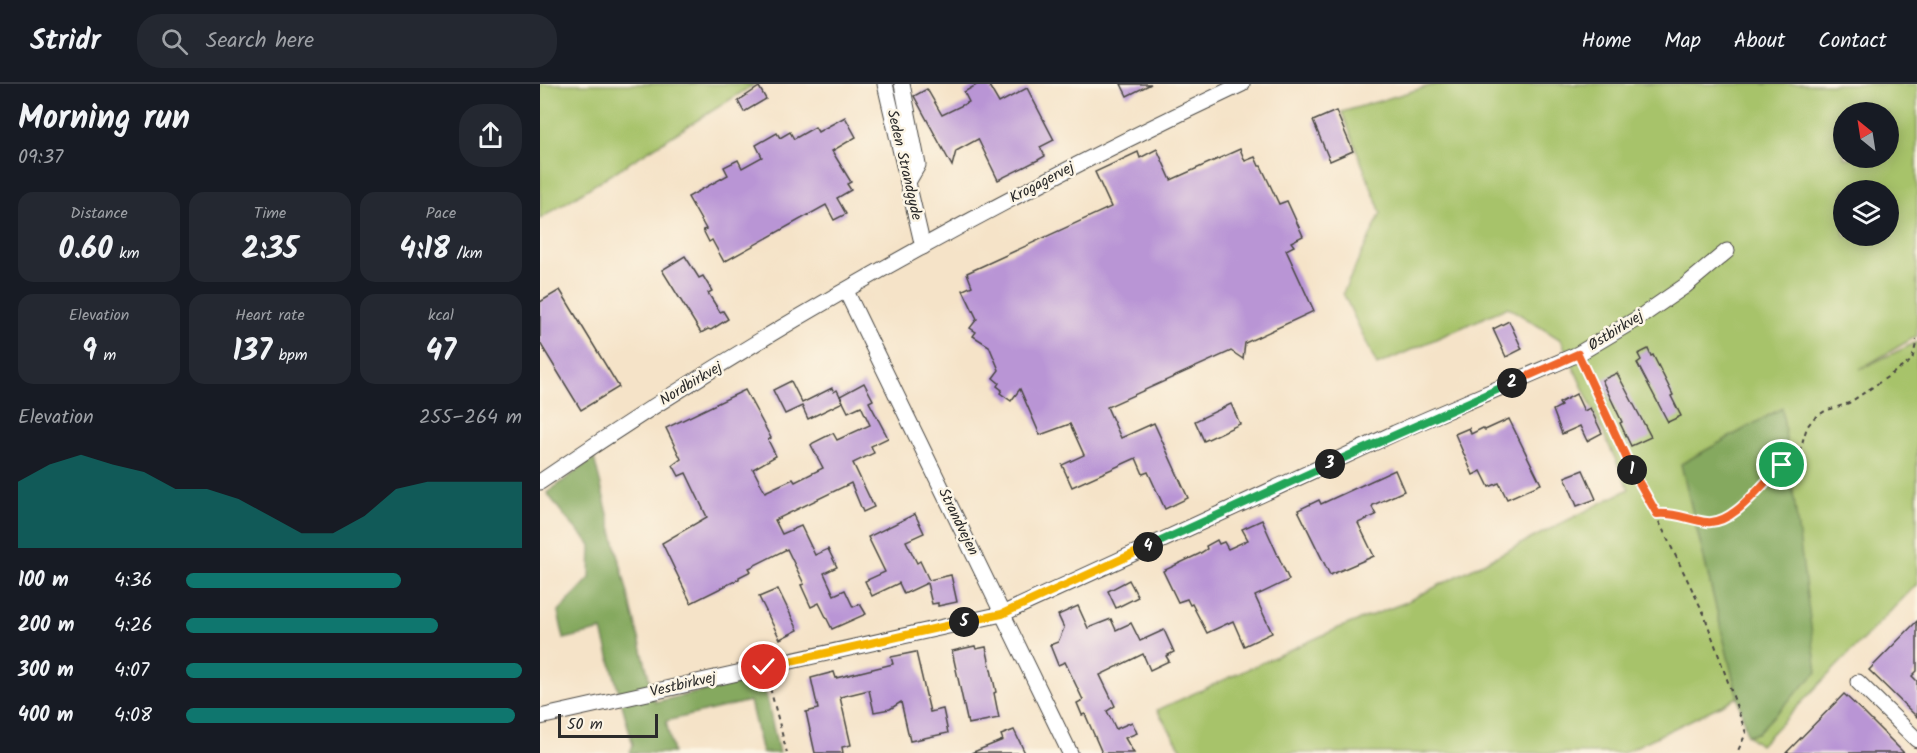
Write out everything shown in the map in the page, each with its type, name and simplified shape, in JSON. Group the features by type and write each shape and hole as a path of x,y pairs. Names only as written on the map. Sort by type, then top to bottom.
{"street":[{"name":"Seden Strandgyde","path":"885,84 923,247"},
{"path":"902,84 918,165 908,182"},
{"name":"Krogagervej","path":"846,291 1039,183 1242,84"},
{"name":"Østbirkvej","path":"1002,614 1385,438 1578,354 1640,317 1685,286 1727,251"},
{"name":"Nordbirkvej","path":"541,480 632,419 846,291"},
{"name":"Strandvejen","path":"846,291 1002,614 1063,750"},
{"name":"Vestbirkvej","path":"540,717 1002,614"},
{"path":"1858,682 1917,741"}],"path":[{"path":"1657,514 1666,513 1710,522 1727,517 1744,506 1782,465 1794,459 1799,453 1807,427 1814,418 1849,403 1912,360 1917,340"},
{"path":"1578,354 1704,614 1746,733 1737,753"},
{"path":"764,667 787,753"}],"green space":[{"path":"540,84 755,84 540,219"},
{"path":"1436,84 1917,84 1917,336 1860,369 1917,342 1917,584 1760,745 1747,735 1757,733 1681,464 1738,697 1623,753 1184,753 1157,710 1341,627 1404,603 1629,489 1561,340 1508,307 1377,365 1343,293 1381,213 1342,112"},
{"path":"1782,408 1817,672 1757,733 1747,735 1681,464"},
{"path":"594,458 655,702 762,678 779,753 762,753 750,701 666,721 673,753 630,753 633,745 602,630 564,639 558,612 590,578 591,545 547,493"}],"building":[{"path":"978,84 988,84 999,103 1027,88 1054,140 1040,147 1045,156 998,180 978,139 956,151 952,166 914,96 927,89 942,115 969,102 964,92"},
{"path":"1121,84 1151,84 1127,96"},
{"path":"759,87 766,99 744,112 738,101"},
{"path":"1336,111 1353,151 1330,161 1313,121"},
{"path":"845,117 856,137 832,151 851,182 847,184 851,190 837,198 846,214 834,220 826,205 724,262 712,240 709,242 703,230 706,229 688,197 728,175 724,167 738,160 742,168 762,157 756,145 777,133 780,138 790,132 794,139 815,127 818,132"},
{"path":"1157,149 1171,180 1240,149 1245,161 1255,157 1279,204 1287,201 1303,236 1291,242 1294,246 1286,250 1314,311 1245,343 1243,359 1231,351 1107,407 1121,438 1154,423 1188,498 1165,509 1148,472 1143,474 1136,458 1072,487 1062,465 1084,455 1070,424 1040,435 1020,389 1011,401 1000,393 1002,390 997,386 999,383 993,378 999,370 989,346 973,336 976,332 970,328 977,319 963,290 972,286 967,273 1111,207 1095,172 1138,152 1140,158"},
{"path":"685,256 699,278 703,276 712,291 708,293 720,312 723,311 728,319 711,330 708,329 701,333 662,270"},
{"path":"560,290 619,387 581,410 540,343 540,302"},
{"path":"1509,321 1522,349 1506,357 1493,329"},
{"path":"1648,349 1673,395 1671,396 1681,416 1668,422 1637,363 1641,360 1638,354"},
{"path":"1617,373 1651,437 1631,446 1602,380"},
{"path":"791,381 802,403 832,388 834,392 837,390 843,402 808,419 802,406 785,414 773,390"},
{"path":"864,383 873,400 869,402 888,438 871,446 874,453 853,463 874,507 863,512 851,483 775,520 782,534 801,526 815,555 828,549 837,567 824,573 834,595 845,590 853,607 860,604 866,614 832,629 819,603 811,607 801,585 804,584 787,549 749,568 751,571 739,579 691,603 662,543 707,517 686,473 679,476 673,465 681,459 666,428 745,390 771,438 768,440 776,456 753,469 765,492 793,479 795,482 823,468 811,445 813,443 833,433 837,440 870,425 861,406 848,412 840,396"},
{"path":"1576,394 1584,411 1590,408 1602,433 1587,441 1580,426 1562,434 1553,410 1561,406 1559,403"},
{"path":"1231,404 1240,424 1204,441 1195,421"},
{"path":"1509,419 1541,484 1507,499 1499,483 1489,487 1481,471 1473,475 1455,434 1469,428 1471,434"},
{"path":"1395,470 1404,491 1373,505 1376,515 1358,523 1374,556 1330,575 1298,510 1319,500 1321,504"},
{"path":"1583,470 1596,499 1577,506 1565,477"},
{"path":"915,514 924,533 906,541 917,563 920,561 929,580 951,575 957,602 938,606 938,603 932,604 927,583 904,594 899,583 872,596 865,581 885,572 868,537"},
{"path":"1262,520 1289,580 1255,596 1272,633 1244,646 1233,621 1207,633 1192,604 1190,605 1187,599 1178,602 1163,571 1199,554 1207,549 1206,546 1217,540 1219,544 1224,542 1228,549 1248,540 1242,529"},
{"path":"1129,580 1138,597 1116,608 1108,591"},
{"path":"778,589 798,630 780,639 759,597"},
{"path":"1078,606 1088,628 1111,619 1116,630 1131,623 1140,641 1164,630 1174,652 1166,656 1169,661 1150,670 1143,654 1100,675 1115,706 1107,711 1116,729 1132,722 1137,733 1125,738 1134,753 1102,753 1085,714 1082,715 1077,703 1083,700 1065,662 1058,665 1050,645 1058,642 1064,628 1058,615"},
{"path":"1917,621 1917,671 1912,676 1917,681 1917,717 1869,670"},
{"path":"975,646 976,649 986,647 999,718 968,724 952,651"},
{"path":"916,652 930,712 943,709 948,733 910,741 901,702 890,709 874,712 869,690 840,697 851,745 842,747 843,753 815,753 806,712 818,709 811,678 834,672 836,678 893,664 891,657"},
{"path":"1844,694 1861,710 1904,753 1786,753"},
{"path":"1014,730 1025,753 971,753 1003,740 1001,735"}],"route":[{"path":"764,667 1002,614 1395,434 1578,354 1634,473 1657,514 1666,513 1710,522 1727,517 1744,506 1769,476 1782,465"}]}
